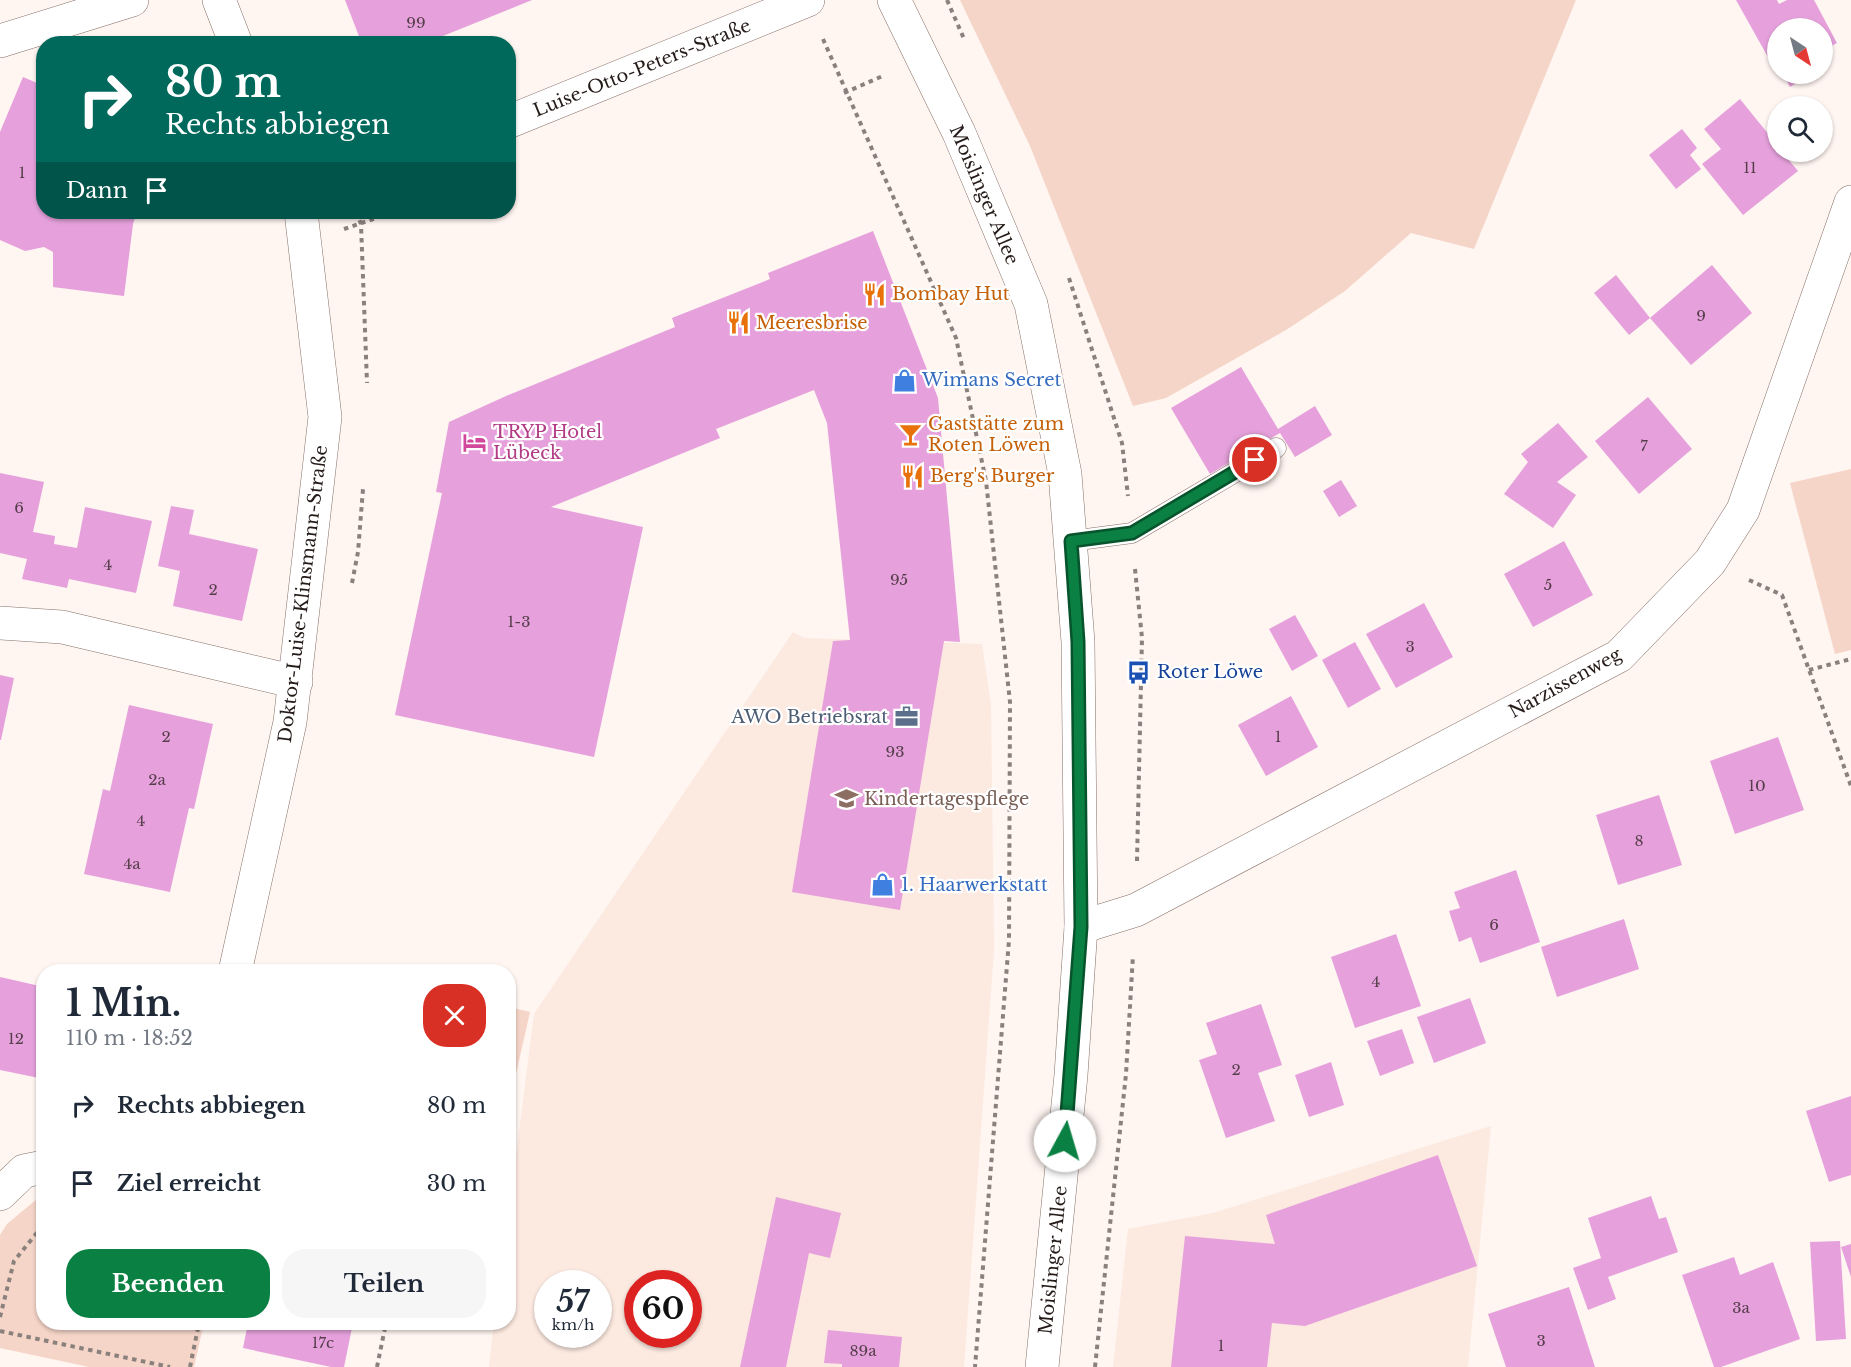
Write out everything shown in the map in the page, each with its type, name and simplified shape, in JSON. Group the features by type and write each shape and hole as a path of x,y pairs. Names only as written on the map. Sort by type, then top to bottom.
{"street":[{"path":"0,41 132,0"},
{"path":"219,0 233,36"},
{"name":"Luise-Otto-Peters-Straße","path":"516,120 807,0"},
{"name":"Moislinger Allee","path":"894,0 959,133 1030,304 1065,474 1078,642 1081,927 1071,1075 1042,1367"},
{"name":"Narzissenweg","path":"1081,927 1136,910 1619,656 1710,562 1743,510 1851,202"},
{"name":"Doktor-Luise-Klinsmann-Straße","path":"238,964 290,722 325,417 304,226"},
{"path":"0,623 62,627 296,682"},
{"path":"0,1194 23,1165"}],"lane":[{"path":"1071,541 1132,533 1276,448"}],"path":[{"path":"807,0 844,93 956,338 986,481 1010,702 1009,940 975,1367"},
{"path":"304,226 349,219"},
{"path":"1710,562 1782,595 1851,786"},
{"path":"1809,670 1851,659"},
{"path":"1095,1367 1126,1074 1136,910"},
{"path":"0,1317 14,1261 36,1234"},
{"path":"190,1367 198,1330"},
{"path":"376,1367 384,1330"},
{"path":"0,1332 170,1367"}],"shaded area":[{"path":"960,0 1576,0 1474,249 1411,233 1345,291 1286,330 1166,398 1133,406 1030,146"},
{"path":"1851,469 1851,650 1835,654 1790,483"},
{"path":"793,632 804,638 982,644 991,705 994,949 964,1367 489,1367 493,1330 516,1330 516,1157 534,1014"},
{"path":"516,1009 530,1012 516,1074"},
{"path":"1491,1126 1468,1367 1113,1367 1128,1229 1213,1213"},
{"path":"36,1200 36,1330 202,1330 194,1367 89,1367 0,1348 0,1235 7,1224"}],"building":[{"path":"345,0 532,0 443,36 359,36"},
{"path":"1736,0 1777,0 1779,4 1787,0 1814,0 1824,18 1767,18 1767,55"},
{"path":"23,77 36,83 36,219 135,219 124,296 53,287 53,252 44,247 25,251 0,240 0,132"},
{"path":"1740,99 1767,132 1767,162 1790,162 1798,171 1743,215 1702,164 1721,149 1704,129"},
{"path":"1682,129 1697,148 1690,155 1701,169 1676,189 1649,155"},
{"path":"873,231 938,398 960,642 944,641 900,910 792,892 833,641 850,640 827,423 814,390 716,429 720,438 551,507 643,527 594,757 395,715 442,493 436,492 449,422 506,396 675,327 672,318 770,279 768,273"},
{"path":"1712,265 1752,313 1691,365 1650,318"},
{"path":"1616,275 1650,318 1629,335 1594,293"},
{"path":"1241,367 1278,429 1315,406 1332,435 1295,457 1280,433 1210,474 1171,408"},
{"path":"1648,397 1692,449 1639,494 1595,441"},
{"path":"1558,423 1588,457 1557,482 1576,495 1553,528 1504,494 1528,462 1521,454"},
{"path":"0,473 44,482 33,532 55,536 54,544 77,548 85,507 152,521 136,593 69,579 67,588 22,579 27,559 0,553"},
{"path":"1341,480 1357,506 1339,517 1323,491"},
{"path":"171,506 194,510 189,534 258,549 242,621 173,606 180,571 158,566"},
{"path":"1564,541 1593,595 1533,627 1504,574"},
{"path":"1424,603 1453,657 1396,688 1366,634"},
{"path":"1295,615 1318,656 1292,671 1269,629"},
{"path":"1355,642 1381,689 1348,708 1322,660"},
{"path":"0,675 14,678 1,740 0,740"},
{"path":"1291,696 1318,747 1266,776 1238,725"},
{"path":"129,705 213,724 194,809 189,808 170,892 84,874 103,789 110,791"},
{"path":"1778,737 1804,810 1735,834 1710,761"},
{"path":"1659,795 1682,865 1618,885 1596,815"},
{"path":"1516,870 1540,942 1480,963 1471,937 1459,942 1449,911 1460,908 1454,892"},
{"path":"1624,919 1639,969 1557,997 1541,947"},
{"path":"1396,934 1421,1006 1355,1028 1331,957"},
{"path":"0,977 36,985 36,1077 0,1070"},
{"path":"1470,998 1486,1043 1434,1063 1417,1017"},
{"path":"1261,1004 1282,1065 1258,1073 1275,1121 1226,1138 1199,1060 1217,1054 1206,1023"},
{"path":"1402,1029 1414,1063 1380,1076 1367,1041"},
{"path":"1331,1062 1344,1105 1309,1117 1295,1075"},
{"path":"1851,1096 1851,1175 1829,1182 1806,1111"},
{"path":"1438,1155 1477,1266 1305,1326 1272,1323 1267,1367 1171,1367 1185,1236 1275,1244 1266,1215"},
{"path":"1651,1196 1659,1219 1666,1217 1678,1252 1608,1277 1616,1299 1588,1310 1573,1268 1601,1258 1588,1218"},
{"path":"776,1197 841,1213 830,1258 809,1253 786,1367 740,1367"},
{"path":"1840,1241 1846,1339 1816,1341 1810,1242"},
{"path":"1851,1244 1851,1277 1841,1247"},
{"path":"1734,1257 1740,1275 1773,1262 1800,1339 1721,1367 1714,1367 1682,1275"},
{"path":"1569,1287 1595,1367 1506,1367 1488,1314"},
{"path":"247,1330 352,1330 344,1367 331,1367 243,1348"},
{"path":"828,1330 902,1337 899,1367 842,1367 842,1364 824,1363"}],"place":[{"name":"Bombay Hut","path":"874,294"},
{"name":"Meeresbrise","path":"738,323"},
{"name":"Wimans Secret","path":"904,380"},
{"name":"Gaststätte zum Roten Löwen","path":"910,434"},
{"name":"TRYP Hotel Lübeck","path":"475,442"},
{"name":"Berg's Burger","path":"912,476"},
{"name":"Roter Löwe","path":"1139,672"},
{"name":"AWO Betriebsrat","path":"906,717"},
{"name":"Kindertagespflege","path":"846,799"},
{"name":"1. Haarwerkstatt","path":"883,885"}],"route":[{"path":"1065,1141 1081,927 1078,642 1071,541 1132,533 1255,460"}]}
